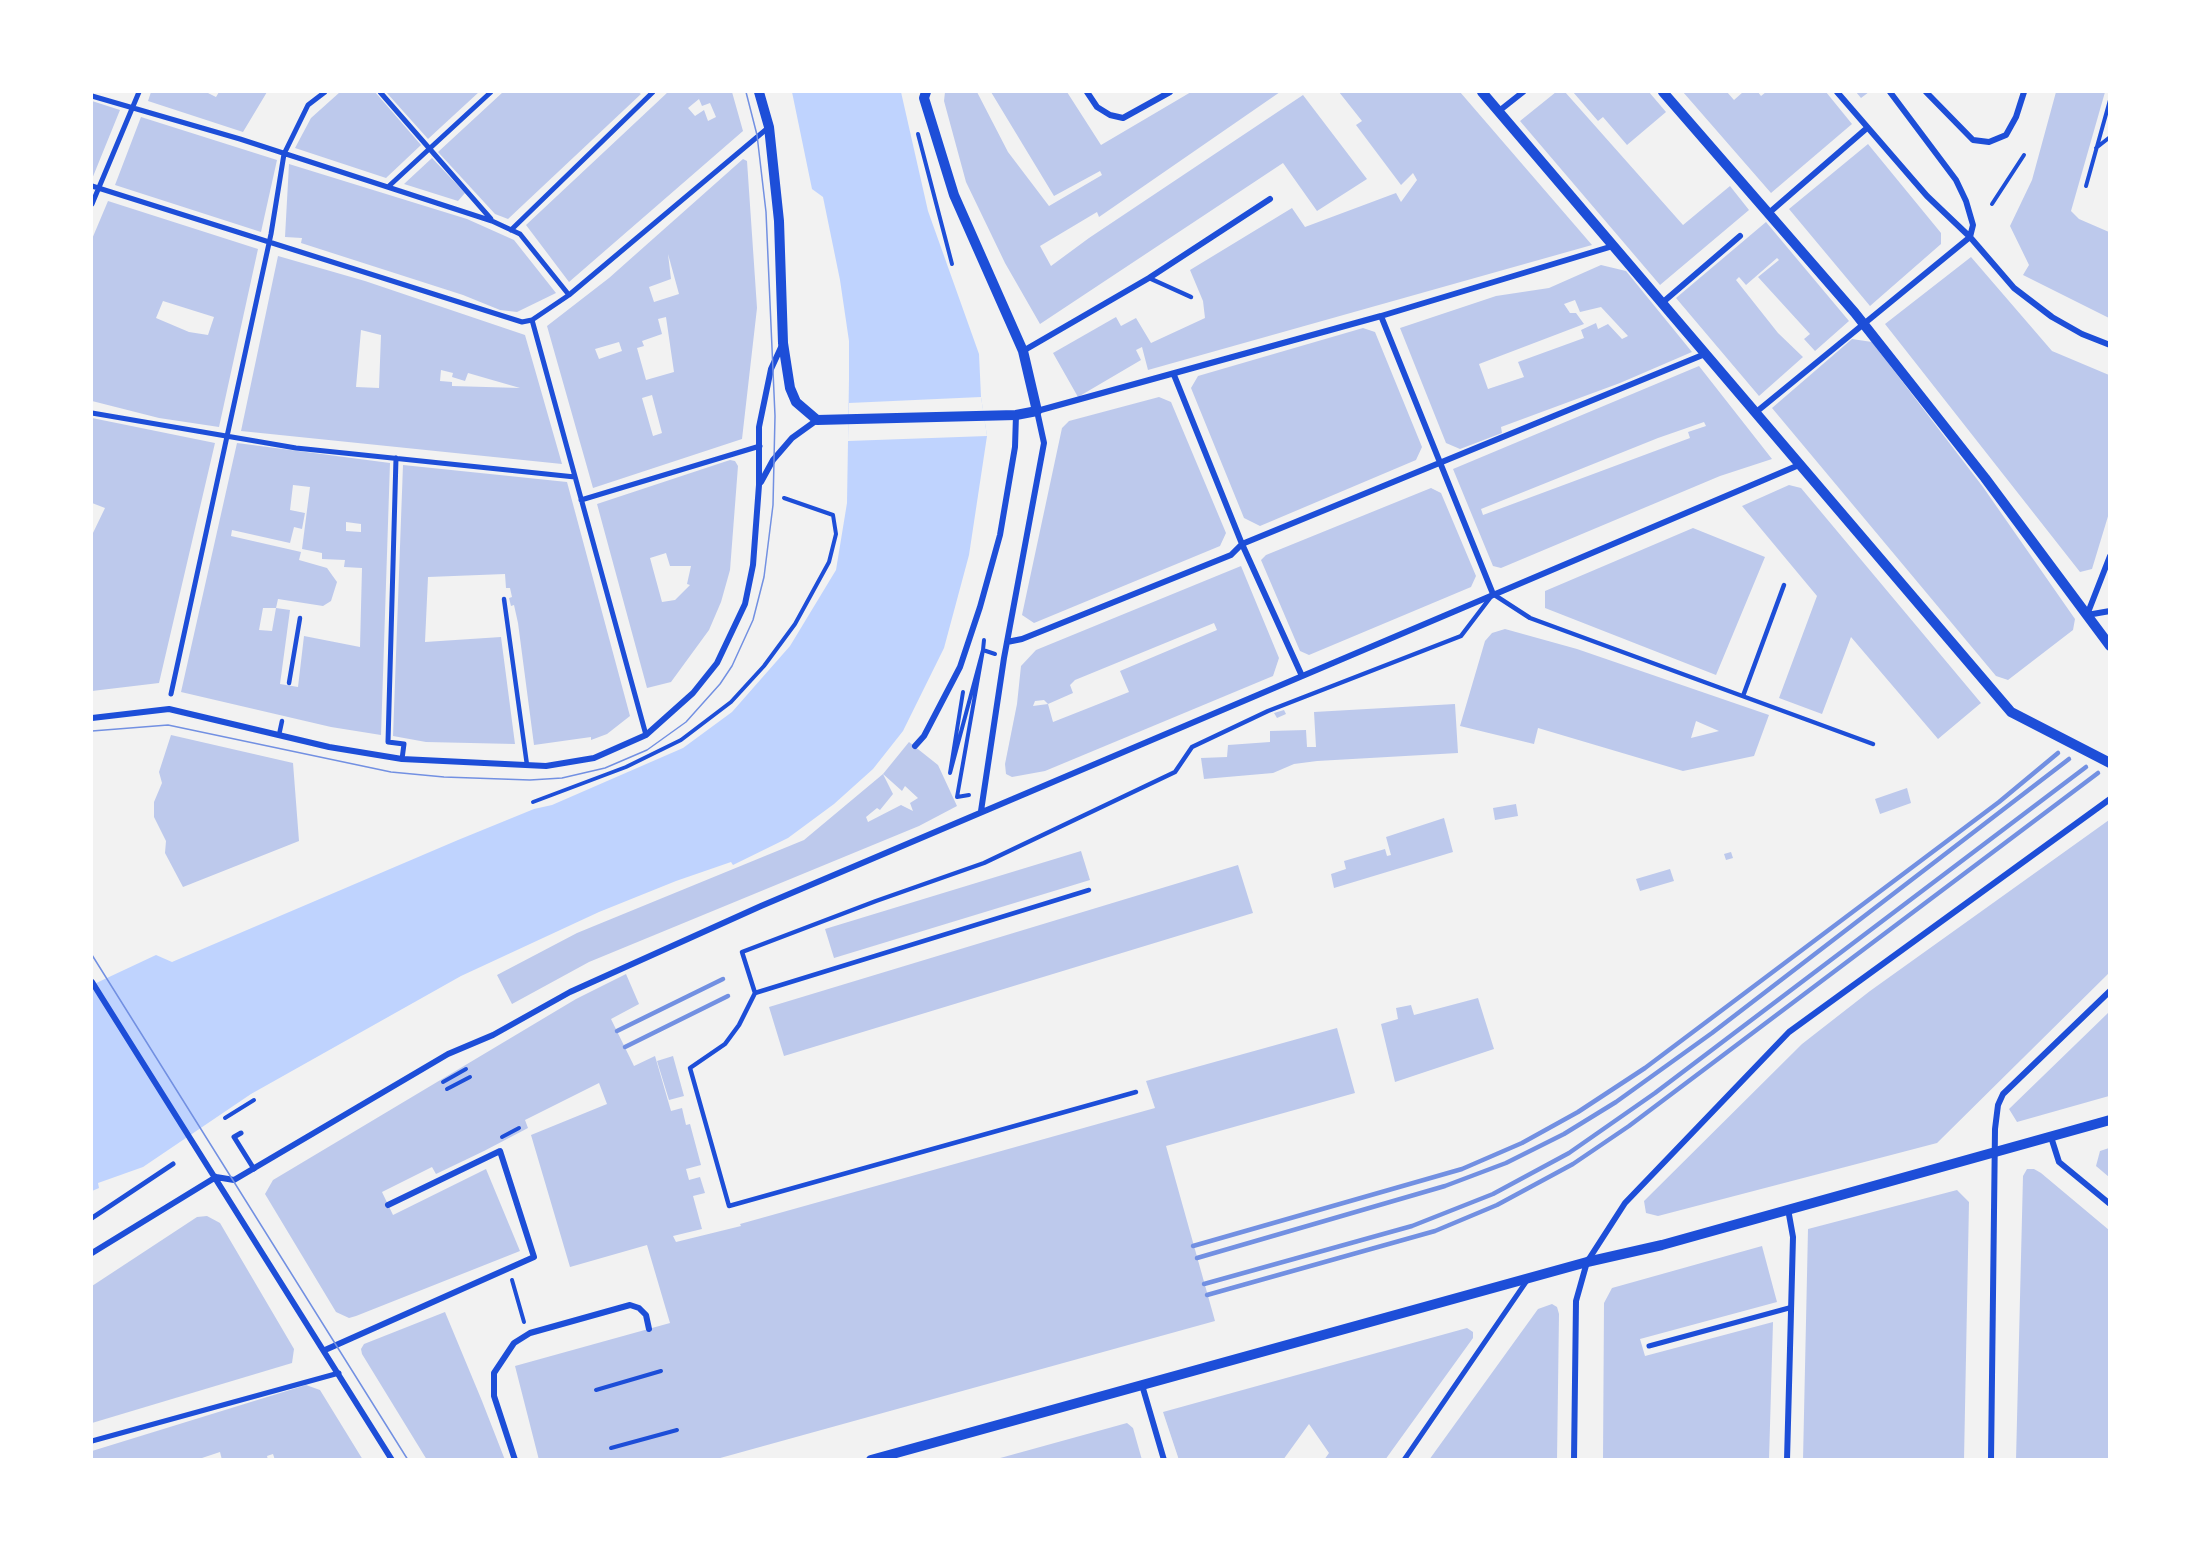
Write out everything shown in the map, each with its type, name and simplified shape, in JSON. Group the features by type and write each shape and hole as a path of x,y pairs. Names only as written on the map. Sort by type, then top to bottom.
{"street":[{"path":"92,204 95,188 139,92"},
{"path":"171,694 269,242 284,154 308,105 325,92"},
{"path":"380,92 492,220"},
{"path":"389,186 491,92"},
{"path":"643,92 648,97"},
{"path":"511,230 654,92"},
{"path":"1088,92 1098,107 1110,116 1123,118 1170,92"},
{"path":"1482,92 2011,712 2107,760"},
{"path":"1499,111 1523,92"},
{"path":"1663,92 1770,212 1863,324 1985,478 2109,646"},
{"path":"1837,92 1927,196 1970,237 2030,303 2082,334 2109,345"},
{"path":"1755,413 1970,237 1973,225 1956,180 1890,92"},
{"path":"1926,92 1973,140 1989,142 2006,135 2016,117 2024,92"},
{"path":"762,94 769,127 778,221 783,343 790,388 796,402 817,420"},
{"path":"924,94 954,195 1023,351 1044,443 1004,658 981,811"},
{"path":"92,96 389,186 492,220 520,234 569,295"},
{"path":"95,188 522,322 532,320 569,295 769,127"},
{"path":"1770,212 1867,128"},
{"path":"1023,351 1149,278 1269,199"},
{"path":"1662,303 1740,237"},
{"path":"759,485 773,459 792,438 817,420 998,416 1037,411 1381,316 1613,246"},
{"path":"1381,316 1493,594"},
{"path":"532,320 646,735"},
{"path":"92,718 169,709 329,747 402,759 546,766 594,758 646,735 693,693 717,663 745,604 753,565 759,485 759,427 771,369 783,343"},
{"path":"1007,642 1022,639 1231,555 1242,544 1705,354"},
{"path":"1174,375 1242,544 1302,676"},
{"path":"92,413 137,423 296,448 575,477"},
{"path":"915,746 924,736 960,667 973,626 1000,535 1015,447 1016,415"},
{"path":"581,500 760,446"},
{"path":"396,459 388,742 404,744 402,759"},
{"path":"92,1252 216,1178 234,1180 448,1054 493,1035 570,992 981,811 1799,465"},
{"path":"2087,615 2109,556"},
{"path":"2087,615 2109,611"},
{"path":"1574,1460 1576,1301 1587,1262 1625,1203 1789,1032 2109,798"},
{"path":"92,982 339,1372 392,1460"},
{"path":"1991,1460 1996,1121 2003,1094 2109,991"},
{"path":"871,1460 1587,1262 1662,1245 1995,1154 2109,1120"},
{"path":"241,1133 234,1137 254,1169"},
{"path":"2051,1137 2059,1162 2109,1204"},
{"path":"325,1350 534,1257 500,1151 388,1205"},
{"path":"92,1218 173,1164"},
{"path":"1787,1460 1793,1237 1788,1209"},
{"path":"1404,1460 1529,1278"},
{"path":"515,1460 494,1396 494,1373 514,1343 528,1334 630,1305 639,1308 646,1315 649,1329"},
{"path":"1649,1347 1790,1308"},
{"path":"92,1441 339,1372"},
{"path":"1142,1385 1164,1460"}],"lane":[{"path":"1149,278 1191,297"},
{"path":"1743,696 1784,585"},
{"path":"1136,1092 729,1206 690,1068 725,1044 739,1025 755,993 742,952 984,863 1175,772 1192,747 1268,711 1461,636 1493,594 1530,618 1873,744"},
{"path":"504,599 527,765"},
{"path":"289,683 300,618"},
{"path":"279,735 282,721"},
{"path":"755,993 1089,890"}],"path":[{"path":"2086,186 2109,99"},
{"path":"915,125 952,264"},
{"path":"2096,148 2109,137"},
{"path":"1992,204 2024,155"},
{"path":"940,222 951,219"},
{"path":"969,795 957,797 986,629 973,626"},
{"path":"983,650 1004,658"},
{"path":"955,698 962,687 950,773 983,650"},
{"path":"443,1082 466,1069"},
{"path":"447,1089 470,1077"},
{"path":"225,1118 254,1100"},
{"path":"502,1137 519,1128"},
{"path":"509,1268 528,1334"},
{"path":"596,1390 661,1371"},
{"path":"611,1448 677,1430"}],"water":[{"path":"792,92 901,92 928,211 979,354 981,397 987,436 969,555 944,648 903,731 873,769 834,804 788,838 733,865 731,862 676,881 599,912 461,976 251,1094 143,1167 98,1183 99,1188 92,1191 92,985 156,955 172,962 458,840 534,809 552,805 683,748 732,712 790,646 836,570 847,503 849,379 849,341 840,280 823,197 812,189"}],"pier":[{"path":"981,397 987,436 848,441 849,403"}],"building":[{"path":"151,92 206,92 216,97 219,92 267,92 243,132 148,101"},
{"path":"340,92 375,92 421,145 386,178 295,148 311,118"},
{"path":"386,92 479,92 428,139"},
{"path":"503,92 638,92 641,94 508,219 495,214 438,152"},
{"path":"668,92 732,92 743,131 569,282 526,225","holes":["699,99 702,106 710,103 716,117 708,121 704,110 695,116 688,108"]},
{"path":"945,92 977,92 1008,152 1049,206 1102,175 1100,171 1054,196 991,92 1067,92 1101,145 1191,92 1280,92 1099,217 1097,212 1040,246 1051,266 1089,238 1303,95 1367,179 1317,211 1283,163 1040,324 1005,263 966,182 944,101"},
{"path":"1339,92 1460,92 1592,245 1148,370 1142,347 1136,350 1141,360 1078,397 1053,353 1116,317 1121,326 1136,318 1151,343 1205,318 1203,301 1190,270 1292,208 1305,227 1396,193 1401,202 1417,180 1413,173 1401,185 1356,125 1362,121"},
{"path":"1556,92 1565,92 1683,225 1730,186 1749,210 1660,285 1520,121"},
{"path":"1573,92 1649,92 1666,112 1627,145 1603,117 1598,121"},
{"path":"1683,92 1727,92 1734,100 1743,92 1758,92 1761,96 1766,92 1826,92 1852,124 1771,193"},
{"path":"1856,92 1869,92 1861,98"},
{"path":"2056,92 2105,92 2071,211 2079,219 2109,232 2109,318 2023,275 2029,265 2010,226 2032,180"},
{"path":"92,101 120,110 92,179"},
{"path":"141,117 277,160 261,232 115,185"},
{"path":"1868,144 1941,233 1941,244 1870,306 1789,209"},
{"path":"432,158 465,193 458,201 404,184"},
{"path":"743,159 747,161 757,308 742,439 593,488 547,326 609,278","holes":["668,254 679,294 654,302 649,287 671,279","666,317 674,372 646,380 637,348 644,346 642,341 662,334 658,319","619,342 622,351 599,359 595,349","652,395 662,433 653,436 642,398"]},
{"path":"289,164 467,219 514,240 556,293 517,312 500,310 463,295 301,243 302,238 285,237"},
{"path":"108,201 258,249 219,427 159,418 92,401 92,239","holes":["163,301 214,317 208,335 189,332 156,318"]},
{"path":"1766,222 1849,321 1815,351 1804,339 1810,334 1758,277 1779,260 1777,258 1746,285 1739,277 1736,280 1778,333 1803,357 1759,396 1676,298"},
{"path":"278,256 365,281 525,335 562,464 241,431","holes":["361,330 381,335 379,388 356,387","441,370 453,373 452,377 465,381 468,373 520,388 452,386 452,382 440,381"]},
{"path":"1971,257 2052,351 2109,375 2109,513 2092,569 2080,572 1885,324"},
{"path":"1601,265 1626,271 1692,352 1620,383 1501,427 1502,433 1460,449 1446,443 1400,328 1496,296 1549,288","holes":["1575,300 1580,312 1601,307 1628,336 1622,339 1608,324 1598,329 1596,323 1581,330 1584,338 1518,362 1524,377 1488,389 1479,364 1584,324 1576,313 1570,313 1564,304"]},
{"path":"1363,328 1375,332 1422,447 1416,460 1260,526 1244,518 1191,388 1198,376"},
{"path":"1852,339 1872,342 1983,487 2075,619 2073,630 2008,680 1996,676 1772,408"},
{"path":"1699,366 1772,459 1720,476 1501,568 1493,566 1453,469","holes":["1704,422 1706,426 1688,432 1690,438 1483,515 1481,509 1658,438"]},
{"path":"1159,397 1171,402 1226,533 1220,546 1034,623 1022,615 1062,428 1069,421"},
{"path":"92,418 215,443 159,683 92,691 92,535 105,508 92,503"},
{"path":"237,443 390,463 381,735 331,727 181,692","holes":["293,485 310,487 302,549 322,553 322,559 345,560 344,567 362,568 360,647 304,636 298,687 280,684 290,610 276,608 278,599 323,606 331,601 337,582 327,568 299,560 301,552 231,536 232,530 290,543 294,527 302,529 305,513 290,510","346,522 361,524 361,532 346,531","263,608 276,608 272,631 259,630"]},
{"path":"730,460 735,461 738,466 730,570 721,602 709,630 671,682 647,688 597,504","holes":["666,553 670,566 691,566 687,584 690,585 675,600 662,602 650,558"]},
{"path":"403,465 567,482 630,716 607,734 591,740 591,737 534,745 518,623 514,605 511,606 509,598 512,597 510,588 506,588 505,574 428,577 425,642 501,637 515,744 426,742 393,736"},
{"path":"1789,485 1801,488 1981,703 1938,739 1851,637 1822,714 1779,698 1817,596 1742,506"},
{"path":"1431,488 1441,493 1476,576 1471,587 1309,655 1300,651 1261,560 1266,555"},
{"path":"1693,528 1765,557 1716,675 1545,608 1545,591"},
{"path":"1241,566 1279,658 1273,676 1045,771 1012,777 1006,774 1005,764 1017,704 1021,666 1036,650","holes":["1214,623 1217,630 1120,671 1129,692 1053,722 1048,704 1073,693 1070,685 1075,680","1044,700 1048,704 1033,706 1035,701"]},
{"path":"1505,629 1577,649 1769,715 1754,756 1683,771 1538,728 1534,744 1460,726 1485,641 1492,633","holes":["1696,721 1719,731 1691,738"]},
{"path":"1455,704 1458,753 1317,761 1294,764 1273,773 1204,779 1201,758 1227,757 1228,745 1270,742 1270,731 1306,730 1307,747 1316,747 1314,712"},
{"path":"1284,710 1286,714 1277,718 1274,713"},
{"path":"171,735 293,763 299,841 183,887 165,853 166,841 154,817 154,802 162,783 159,772"},
{"path":"909,742 938,765 957,806 919,826 589,962 512,1004 497,975 577,933 804,840 883,774","holes":["883,774 902,791 905,786 918,798 910,803 913,811 901,805 868,822 866,817 877,808 880,810 893,794"]},
{"path":"1907,788 1911,803 1880,814 1875,799"},
{"path":"1516,804 1518,816 1495,820 1493,808"},
{"path":"1444,818 1453,852 1334,888 1331,874 1346,869 1344,861 1385,849 1387,856 1391,855 1386,837"},
{"path":"2109,820 2109,973 1937,1143 1658,1216 1646,1213 1644,1201 1802,1044 1870,991"},
{"path":"1081,851 1090,880 834,958 825,929"},
{"path":"1731,852 1733,858 1726,860 1724,854"},
{"path":"1238,865 1253,913 784,1056 769,1007"},
{"path":"1670,869 1674,881 1640,891 1636,879"},
{"path":"626,974 639,1004 611,1019 634,1066 655,1056 671,1111 682,1108 686,1125 690,1124 701,1165 686,1169 689,1180 700,1177 705,1193 693,1196 702,1229 673,1236 676,1242 741,1226 740,1224 1155,1108 1146,1081 1337,1028 1355,1093 1166,1146 1215,1321 713,1460 539,1460 515,1366 670,1323 647,1245 570,1267 531,1135 607,1104 599,1083 525,1120 528,1128 484,1151 436,1174 432,1167 382,1192 393,1215 486,1169 520,1251 356,1316 349,1318 336,1312 265,1194 273,1180 576,999"},
{"path":"1478,998 1494,1049 1395,1082 1381,1024 1398,1019 1396,1008 1411,1005 1414,1015"},
{"path":"2109,1012 2109,1096 2017,1122 2009,1109"},
{"path":"673,1056 684,1096 669,1100 657,1061"},
{"path":"2109,1148 2109,1177 2096,1166 2100,1151"},
{"path":"2027,1169 2034,1169 2041,1173 2109,1230 2109,1460 2016,1460 2023,1176"},
{"path":"1957,1190 1969,1202 1964,1460 1803,1460 1808,1229"},
{"path":"207,1216 220,1223 294,1349 292,1363 92,1423 92,1286 197,1217"},
{"path":"1762,1246 1777,1302 1640,1339 1645,1356 1773,1322 1769,1460 1603,1460 1604,1303 1612,1288"},
{"path":"1552,1304 1557,1307 1559,1314 1557,1460 1429,1460 1538,1309"},
{"path":"445,1312 505,1460 427,1460 362,1354 361,1349 364,1344"},
{"path":"1467,1328 1473,1332 1473,1338 1385,1460 1324,1460 1329,1453 1309,1424 1283,1460 1179,1460 1163,1412"},
{"path":"306,1385 320,1390 363,1460 275,1460 273,1454 267,1456 268,1460 222,1460 220,1452 196,1460 92,1460 92,1451"},
{"path":"1127,1423 1133,1428 1142,1460 993,1460"}],"tram line":[{"path":"92,731 168,725 391,772 444,777 530,780 562,778 605,768 647,750 686,722 720,684 732,666 753,620 764,577 773,505 775,416 766,212 757,135 746,92"},
{"path":"92,955 408,1460"}],"railway":[{"path":"1193,1246 1462,1169 1522,1143 1578,1112 1645,1068 1999,802 2058,753"},
{"path":"1197,1258 1445,1186 1506,1163 1564,1134 1616,1102 1712,1033 2069,759"},
{"path":"1204,1284 1412,1226 1493,1194 1569,1153 1655,1093 2086,767"},
{"path":"1207,1295 1435,1231 1497,1205 1573,1164 1629,1126 2098,773"},
{"path":"617,1031 723,979"},
{"path":"625,1047 728,996"}]}
